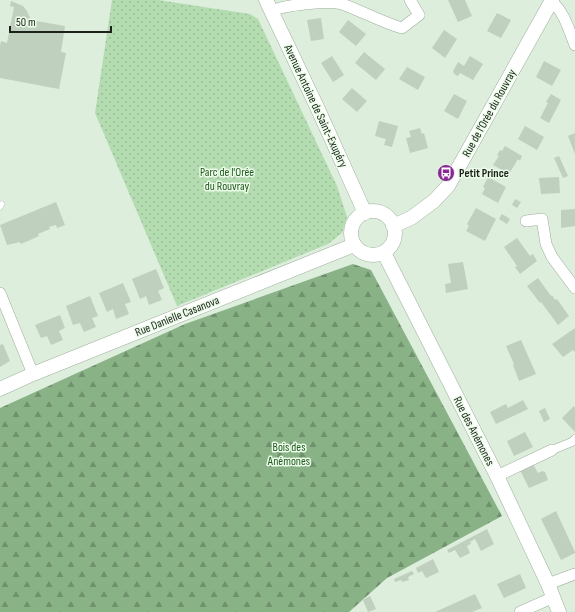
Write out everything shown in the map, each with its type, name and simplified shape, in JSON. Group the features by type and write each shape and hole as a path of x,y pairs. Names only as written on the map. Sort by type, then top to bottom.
{"street":[{"path":"269,5 278,8 301,4 340,4 383,22 402,28 419,15 410,0"},
{"path":"551,1 557,5 561,12 575,45"},
{"name":"Rue de l'Orée du Rouvray","path":"393,226 411,218 434,201 448,186 551,1"},
{"name":"Avenue Antoine de Saint-Exupéry","path":"269,5 365,213"},
{"path":"365,213 382,213 389,218 393,226 395,235 393,242 389,249 384,253 373,255 365,254 354,245 352,237 353,225 358,218 365,213"},
{"path":"526,221 542,219 546,244 552,257 575,288"},
{"name":"Rue Danielle Casanova","path":"0,388 354,245"},
{"name":"Rue des Anémones","path":"384,253 497,476 551,591 558,612"},
{"path":"0,293 33,374"},
{"path":"497,476 572,442 575,439"},
{"path":"520,612 575,574"}],"green space":[{"name":"Parc de l'Orée du Rouvray","path":"112,0 158,0 250,14 258,19 337,186 347,217 342,233 328,244 177,306 95,113"},
{"name":"Bois des Anémones","path":"353,264 371,270 502,516 387,578 349,612 0,612 0,408 185,324"}],"building":[{"path":"448,0 465,0 472,16 458,22"},
{"path":"11,1 23,6 31,20 65,26 61,52 66,53 59,89 0,78 0,46 1,41 7,43 14,7 10,6"},
{"path":"497,13 511,20 501,38 487,31"},
{"path":"321,18 324,39 311,41 307,20"},
{"path":"348,20 366,34 356,46 339,32"},
{"path":"444,30 457,39 445,58 432,48"},
{"path":"364,52 385,69 376,80 355,63"},
{"path":"332,56 344,75 333,82 321,63"},
{"path":"470,56 483,64 473,80 460,73 458,76 454,74 453,71 458,62 464,66"},
{"path":"544,61 561,70 552,86 536,77"},
{"path":"407,67 425,77 418,90 399,79"},
{"path":"352,88 367,101 357,112 342,99"},
{"path":"454,94 467,101 458,119 444,111"},
{"path":"551,94 561,100 549,123 540,118 548,103 546,102"},
{"path":"379,121 398,126 392,147 384,145 386,139 375,136"},
{"path":"525,126 544,137 537,150 518,139"},
{"path":"420,128 422,134 424,133 428,148 410,153 406,138 411,137 409,131"},
{"path":"575,133 575,154 568,136"},
{"path":"505,146 522,156 520,161 518,159 509,174 493,165 499,156 497,155 500,150 502,151"},
{"path":"559,156 568,176 563,178 554,158"},
{"path":"488,177 506,187 498,203 482,194 485,188 483,187"},
{"path":"559,177 560,193 541,194 539,178"},
{"path":"515,199 521,202 517,208 512,205"},
{"path":"56,202 65,225 57,228 56,225 49,227 50,229 38,234 39,236 21,244 20,242 7,245 0,225"},
{"path":"476,208 496,219 485,241 466,231 469,226 467,224"},
{"path":"575,209 575,226 561,228 561,210"},
{"path":"502,214 510,219 507,224 499,219"},
{"path":"517,238 530,256 533,254 537,261 520,274 515,267 517,266 504,247"},
{"path":"463,262 468,289 446,293 445,284 451,283 448,264"},
{"path":"156,269 164,288 158,291 162,300 149,305 146,296 140,299 132,279"},
{"path":"538,278 551,296 552,295 555,300 557,299 569,316 558,325 527,286"},
{"path":"123,283 131,302 125,304 129,314 116,319 113,309 107,312 99,293"},
{"path":"90,296 98,316 92,318 96,327 84,332 80,323 73,325 66,306"},
{"path":"60,315 65,328 59,331 63,340 51,345 47,336 41,338 35,325"},
{"path":"575,328 575,352 573,350 563,357 552,344"},
{"path":"521,340 536,374 519,381 513,365 514,364 506,346"},
{"path":"3,344 10,361 0,367 0,345"},
{"path":"523,400 528,409 496,424 490,412 506,404 508,408"},
{"path":"574,406 575,408 575,432 562,418"},
{"path":"545,408 550,419 544,422 539,411"},
{"path":"525,432 533,447 514,456 507,441"},
{"path":"532,462 538,473 542,471 545,472 548,480 529,488 519,468"},
{"path":"556,511 575,552 561,560 541,519"},
{"path":"487,529 494,544 481,551 475,539 467,546 470,553 460,558 455,550 449,553 447,550"},
{"path":"433,559 439,572 426,578 422,571 418,573 416,568"},
{"path":"412,571 414,574 408,577 409,580 395,582 394,579"},
{"path":"520,574 526,588 504,598 497,584"},
{"path":"475,594 482,608 472,612 435,612"},
{"path":"370,596 376,609 368,612 363,600"}],"place":[{"name":"Petit Prince","path":"446,173"}]}
